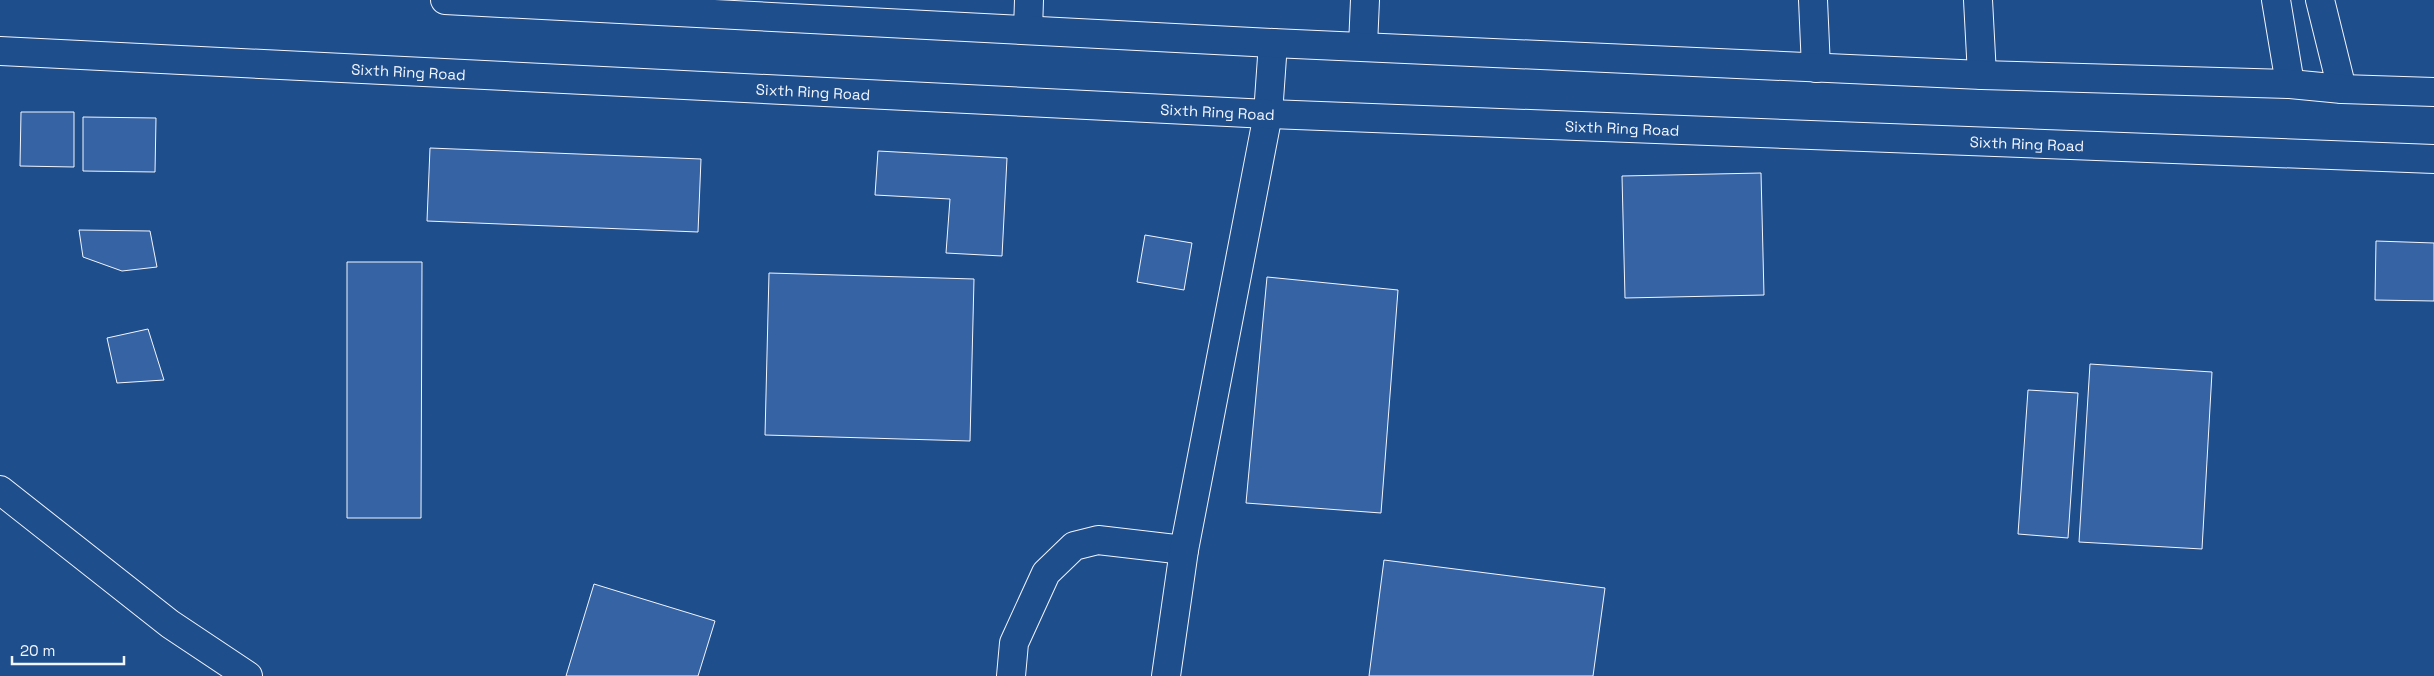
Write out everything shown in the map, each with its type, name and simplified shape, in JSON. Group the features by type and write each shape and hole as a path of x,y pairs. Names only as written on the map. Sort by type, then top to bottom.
{"main road":[{"path":"445,0 589,3 1273,43 1816,68 2290,84 2342,89 2434,92"},
{"path":"1028,30 1029,0"},
{"path":"1363,46 1365,0"},
{"path":"1812,0 1816,68"},
{"path":"1978,0 1982,75"},
{"path":"2276,0 2290,84"},
{"path":"2320,0 2342,89"},
{"path":"1166,676 1184,550 1268,114 1273,43"},
{"name":"Sixth Ring Road","path":"0,52 1268,114 2434,159"},
{"path":"0,490 170,624 248,676"},
{"path":"1011,676 1014,644 1046,573 1074,546 1098,540 1184,550"}],"building":[{"path":"21,112 74,112 74,167 20,166"},
{"path":"83,117 156,118 155,172 83,171"},
{"path":"430,148 701,159 698,232 427,221"},
{"path":"878,151 1007,158 1002,256 946,253 950,199 875,195"},
{"path":"1761,173 1764,295 1625,298 1622,176"},
{"path":"79,230 150,231 157,267 122,271 83,257"},
{"path":"1145,235 1192,243 1184,290 1137,282"},
{"path":"2376,241 2434,243 2434,301 2375,300"},
{"path":"347,262 422,262 421,518 347,518"},
{"path":"769,273 974,279 970,441 765,435"},
{"path":"1267,277 1398,290 1381,513 1246,503"},
{"path":"148,329 164,380 117,383 107,338"},
{"path":"2090,364 2212,372 2202,549 2079,542"},
{"path":"2028,390 2078,393 2068,538 2018,534"},
{"path":"1384,560 1605,588 1593,676 1369,676"},
{"path":"594,584 715,621 698,676 566,676"}]}
